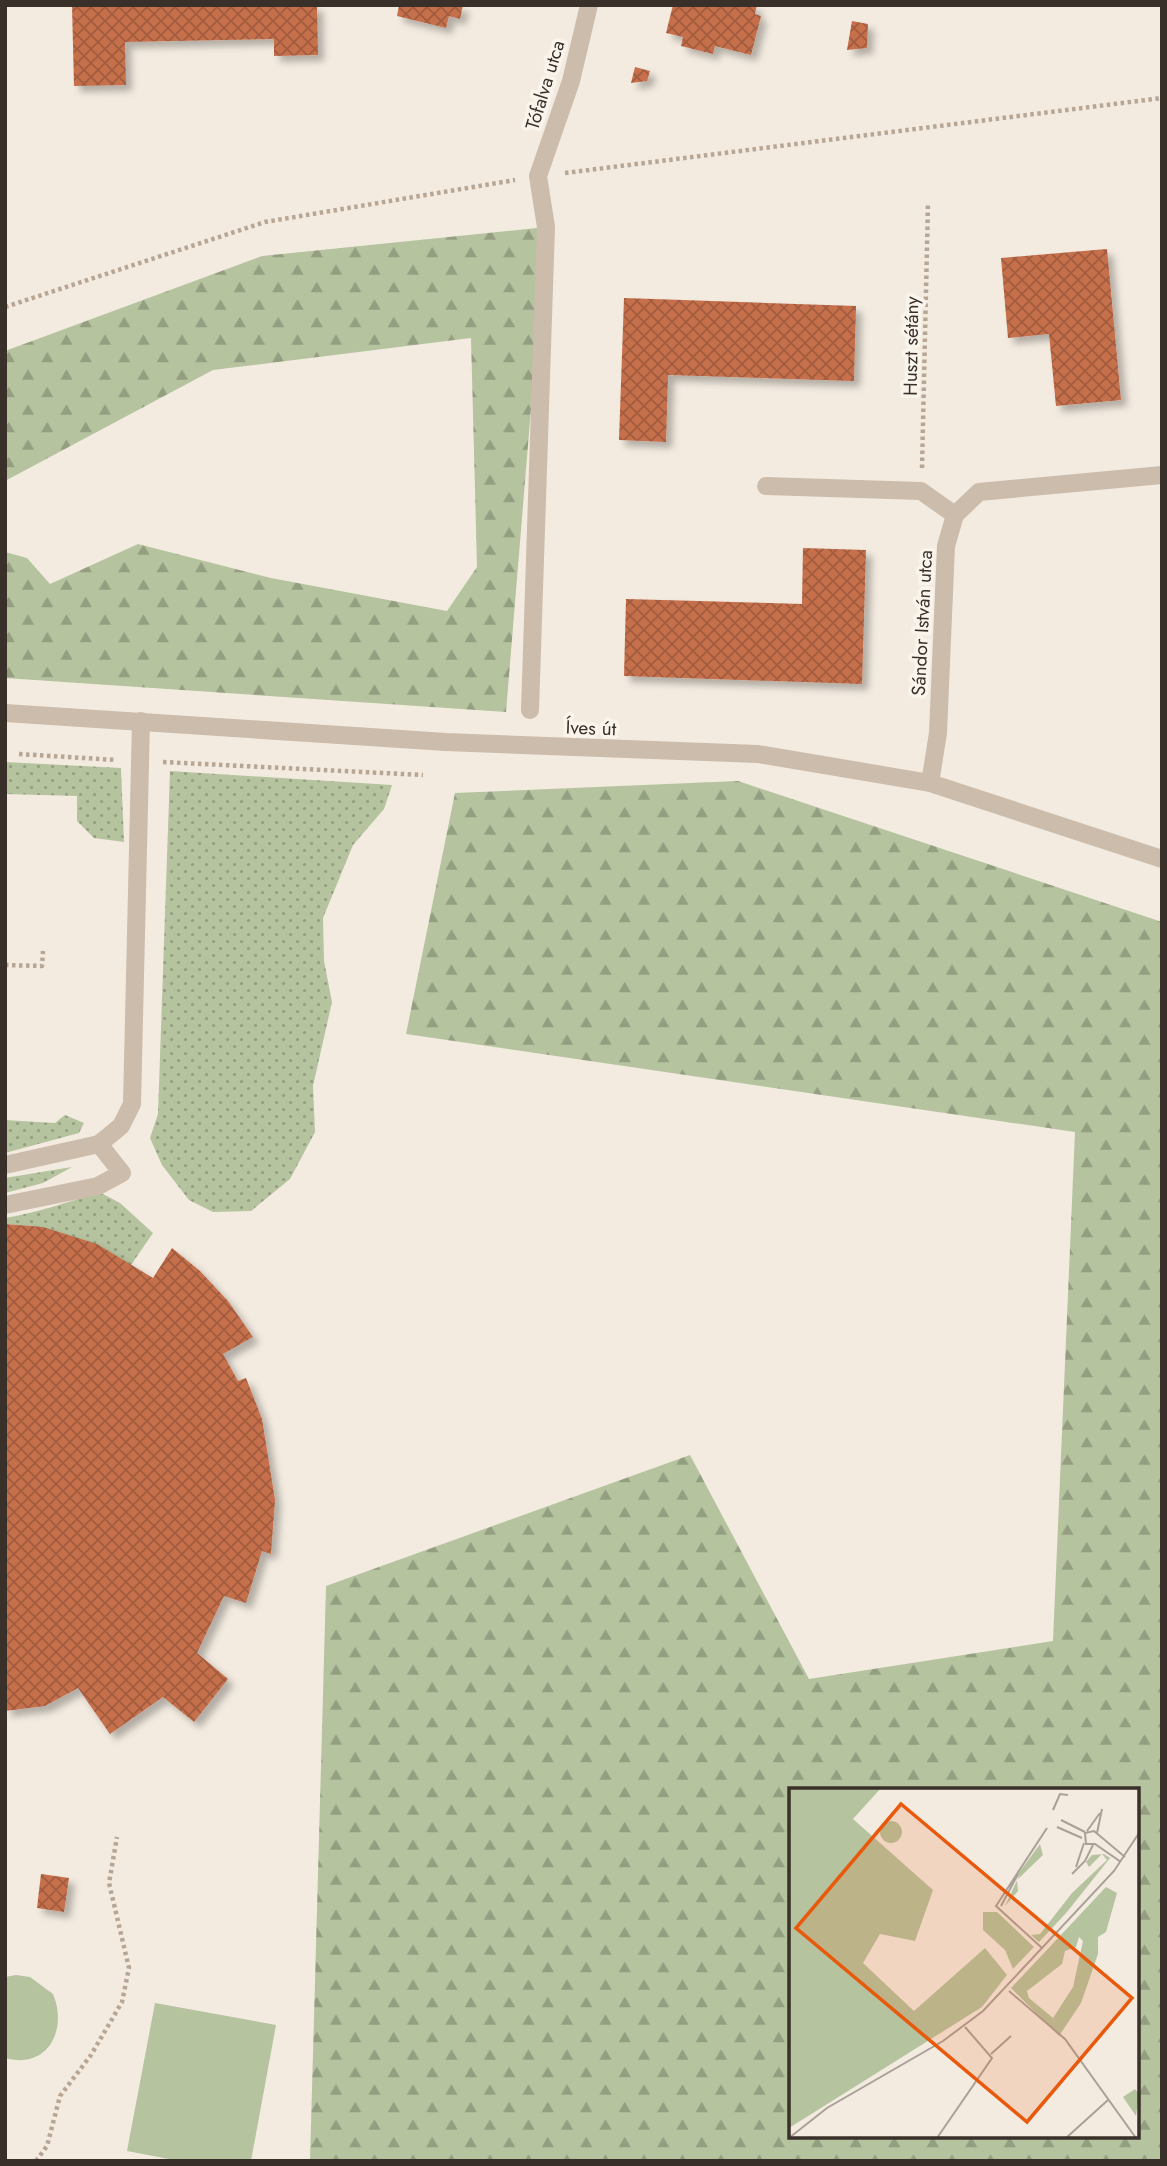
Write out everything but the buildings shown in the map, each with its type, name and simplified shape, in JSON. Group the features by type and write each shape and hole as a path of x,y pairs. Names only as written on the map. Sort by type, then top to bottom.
{"street":[{"name":"Tófalva utca","path":"538,176 571,81 589,5"},
{"path":"530,710 546,227 538,176"},
{"path":"766,486 921,491 955,515 979,492 1162,475"},
{"name":"Sándor István utca","path":"930,783 938,733 946,546 955,515"},
{"name":"Íves út","path":"5,713 481,744 758,754 930,783 1162,859"},
{"path":"5,1165 99,1144 121,1126 132,1104 141,721"},
{"path":"5,1205 98,1186 122,1173 99,1144"}],"path":[{"path":"5,307 265,222 538,176 1162,98"},
{"name":"Huszt sétány","path":"921,491 928,203"},
{"path":"19,754 423,775"},
{"path":"5,965 42,966 43,951"},
{"path":"36,2161 47,2146 60,2096 91,2055 122,2002 129,1968 109,1883 117,1837"}],"green space":[{"path":"546,227 506,712 5,678 5,552 27,558 50,584 138,544 271,578 447,611 477,567 471,338 213,370 5,481 5,351 262,256"},
{"path":"5,762 121,768 124,842 94,838 77,821 77,796 5,794"},
{"path":"170,771 392,785 384,809 353,845 323,918 324,961 332,1002 313,1086 315,1132 290,1179 251,1211 213,1212 189,1200 162,1165 150,1138 158,1114"},
{"path":"738,781 1162,922 1162,2161 310,2161 326,1586 690,1455 809,1679 1053,1641 1075,1132 406,1034 455,793"},
{"path":"65,1115 84,1123 79,1133 5,1153 5,1120 55,1123"},
{"path":"72,1167 43,1183 5,1193 5,1178"},
{"path":"101,1193 120,1203 153,1233 131,1265 101,1248 71,1236 40,1228 5,1224 5,1218"},
{"path":"5,1977 30,1977 53,1994 58,2020 51,2044 33,2058 20,2060 5,2058"},
{"path":"155,2003 276,2025 251,2161 179,2161 127,2151"}]}
